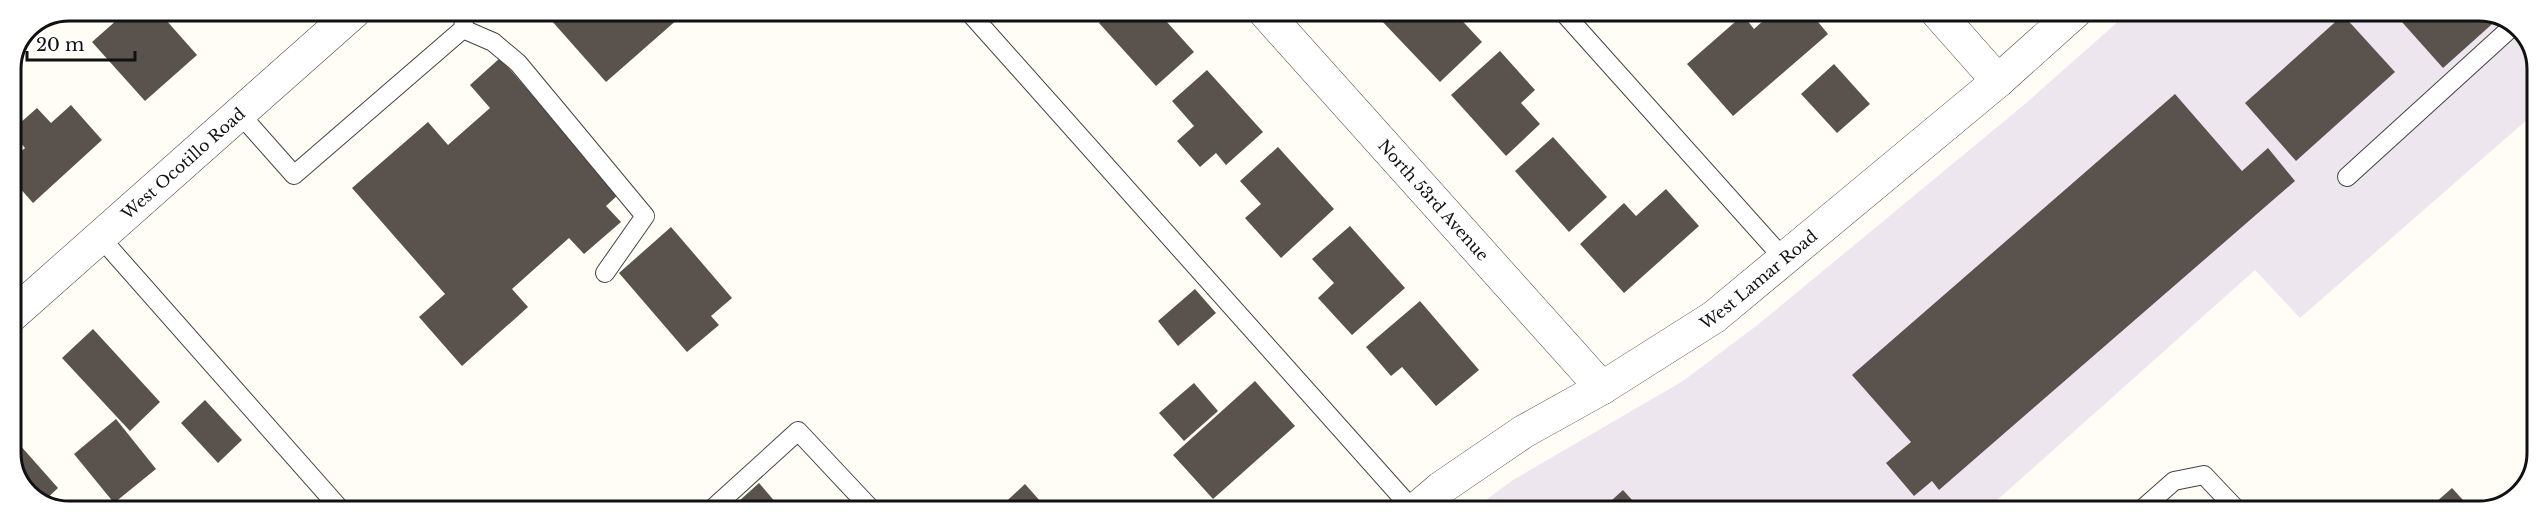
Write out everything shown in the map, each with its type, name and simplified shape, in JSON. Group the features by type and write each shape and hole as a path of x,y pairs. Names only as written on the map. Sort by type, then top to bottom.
{"street":[{"name":"West Ocotillo Road","path":"21,307 344,21"},
{"name":"North 53rd Avenue","path":"1273,21 1602,388"},
{"path":"1945,21 1998,81"},
{"name":"West Lamar Road","path":"1426,501 1523,432 1602,388 1714,317 1998,81 2065,21"}],"lane":[{"path":"239,113 294,175 463,21"},
{"path":"465,21 518,63 645,216 605,273"},
{"path":"977,21 1405,501"},
{"path":"1571,21 1785,260"},
{"path":"2347,177 2508,31"},
{"path":"100,237 333,501"},
{"path":"721,501 798,431 864,501"},
{"path":"2151,501 2174,481 2204,475 2229,501"}],"shaded area":[{"path":"2119,21 2479,21 2503,27 2515,37 2523,51 2527,66 2527,120 2300,318 2255,270 1996,501 1485,501 1513,480 1683,381 1760,323 2025,104"}],"building":[{"path":"116,21 167,21 197,55 145,101 92,42"},
{"path":"552,21 676,21 606,82"},
{"path":"1101,21 1166,21 1194,52 1156,86 1099,23"},
{"path":"1382,21 1462,21 1482,42 1440,82"},
{"path":"1736,21 1748,21 1754,29 1763,21 1817,21 1828,34 1733,116 1687,64"},
{"path":"2336,21 2348,21 2395,72 2296,161 2245,103"},
{"path":"2401,21 2479,21 2493,24 2443,68"},
{"path":"1500,51 1535,90 1521,103 1540,124 1506,156 1451,95"},
{"path":"500,58 619,194 606,206 621,222 584,254 569,238 512,289 528,307 462,366 419,317 445,294 352,188 428,122 448,145 490,108 470,85"},
{"path":"1834,64 1870,104 1837,133 1801,94"},
{"path":"1207,70 1263,132 1226,165 1216,153 1200,167 1177,141 1194,126 1172,101"},
{"path":"2175,94 2242,171 2268,148 2295,181 1939,490 1932,481 1914,496 1886,463 1911,442 1852,375"},
{"path":"71,105 102,140 33,203 21,189 21,151 25,148 21,143 21,122 37,108 51,123"},
{"path":"1553,137 1607,197 1569,232 1515,171"},
{"path":"1278,147 1334,209 1281,258 1245,218 1261,204 1240,181"},
{"path":"1666,189 1699,226 1624,293 1580,244 1624,203 1636,216"},
{"path":"1350,226 1405,288 1352,335 1318,298 1334,283 1312,259"},
{"path":"671,227 732,298 711,316 719,325 687,352 619,273"},
{"path":"1195,289 1216,313 1178,346 1158,321"},
{"path":"1420,301 1479,370 1436,406 1402,367 1391,376 1366,347"},
{"path":"93,329 160,402 130,431 62,358"},
{"path":"1255,381 1295,426 1213,499 1173,455"},
{"path":"1194,383 1218,411 1184,441 1159,413"},
{"path":"205,400 242,440 218,463 181,423"},
{"path":"116,419 156,469 116,501 112,501 74,454"},
{"path":"21,446 58,488 49,496 33,485 23,465"},
{"path":"759,483 774,501 739,501"},
{"path":"1025,484 1040,501 1007,501"},
{"path":"2452,488 2464,501 2437,501"},
{"path":"1623,490 1633,501 1611,501"}]}
